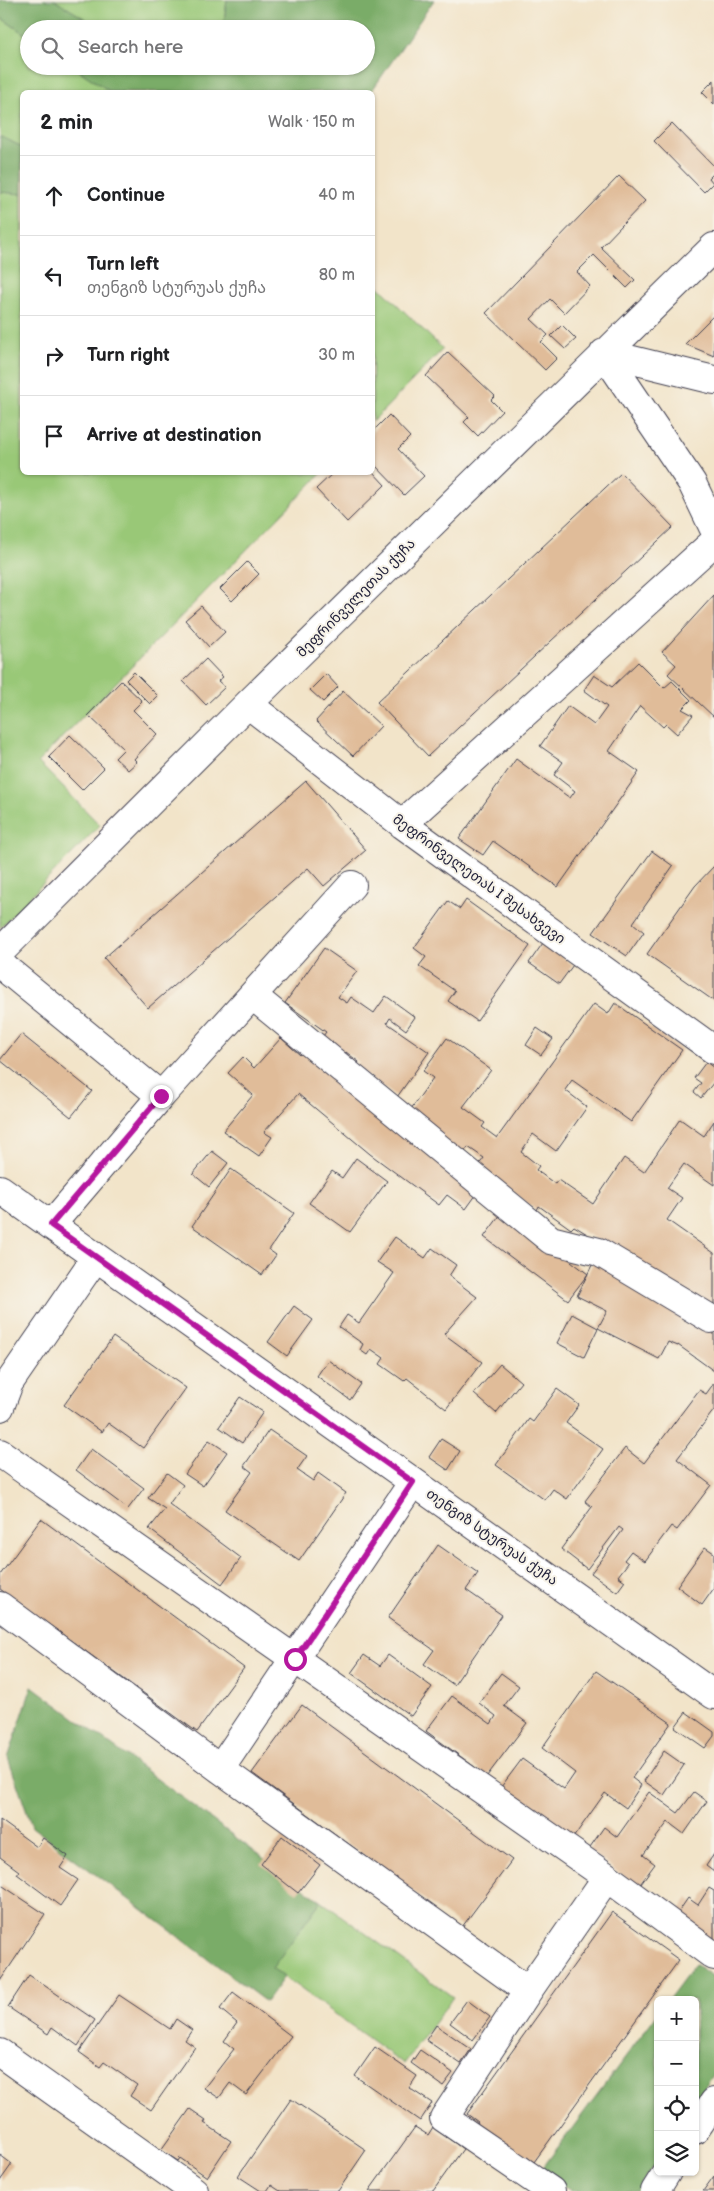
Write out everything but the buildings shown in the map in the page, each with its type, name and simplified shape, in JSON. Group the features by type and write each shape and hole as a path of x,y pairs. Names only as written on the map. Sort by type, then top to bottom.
{"street":[{"name":"მეფრინველეთას ქუჩა","path":"0,952 248,704 714,247"},
{"path":"604,353 714,380"},
{"path":"604,353 692,483 714,529"},
{"path":"402,824 714,542"},
{"name":"მეფრინველეთას I შესახვევი","path":"248,704 402,824 714,1050"},
{"path":"51,1225 161,1096 352,884"},
{"path":"0,964 161,1096"},
{"path":"253,996 551,1240 599,1252 711,1319"},
{"name":"თენგიზ სტურუას ქუჩა","path":"0,1189 714,1695"},
{"path":"0,1406 9,1383 96,1257"},
{"path":"0,1453 607,1877 714,1956"},
{"path":"220,1769 413,1482"},
{"path":"0,1606 220,1769 528,1991"},
{"path":"552,2191 444,2118 528,1991 607,1877"},
{"path":"0,2053 194,2191"},
{"path":"699,2124 714,2102"},
{"path":"655,2191 664,2176"}],"green space":[{"path":"0,0 54,0 87,20 20,20 20,31 0,17"},
{"path":"54,0 227,0 224,20 87,20"},
{"path":"227,0 434,0 372,90 108,90 86,75 375,75 375,20 224,20"},
{"path":"0,17 20,31 20,75 86,75 108,90 20,90 20,146 0,136"},
{"path":"0,136 20,146 20,194 0,192"},
{"path":"0,192 20,194 20,475 320,475 38,762 100,825 0,928"},
{"path":"375,283 443,349 375,419"},
{"path":"32,1686 321,1901 272,1968 284,1977 266,2002 32,1827 8,1758"},
{"path":"321,1901 453,1997 404,2064 272,1968"},
{"path":"695,1964 714,1977 714,2074 699,2096 699,1996 671,1996"},
{"path":"654,2018 654,2165 637,2191 571,2191 541,2170"}],"route":[{"path":"161,1096 51,1225 413,1482 295,1659"}]}
